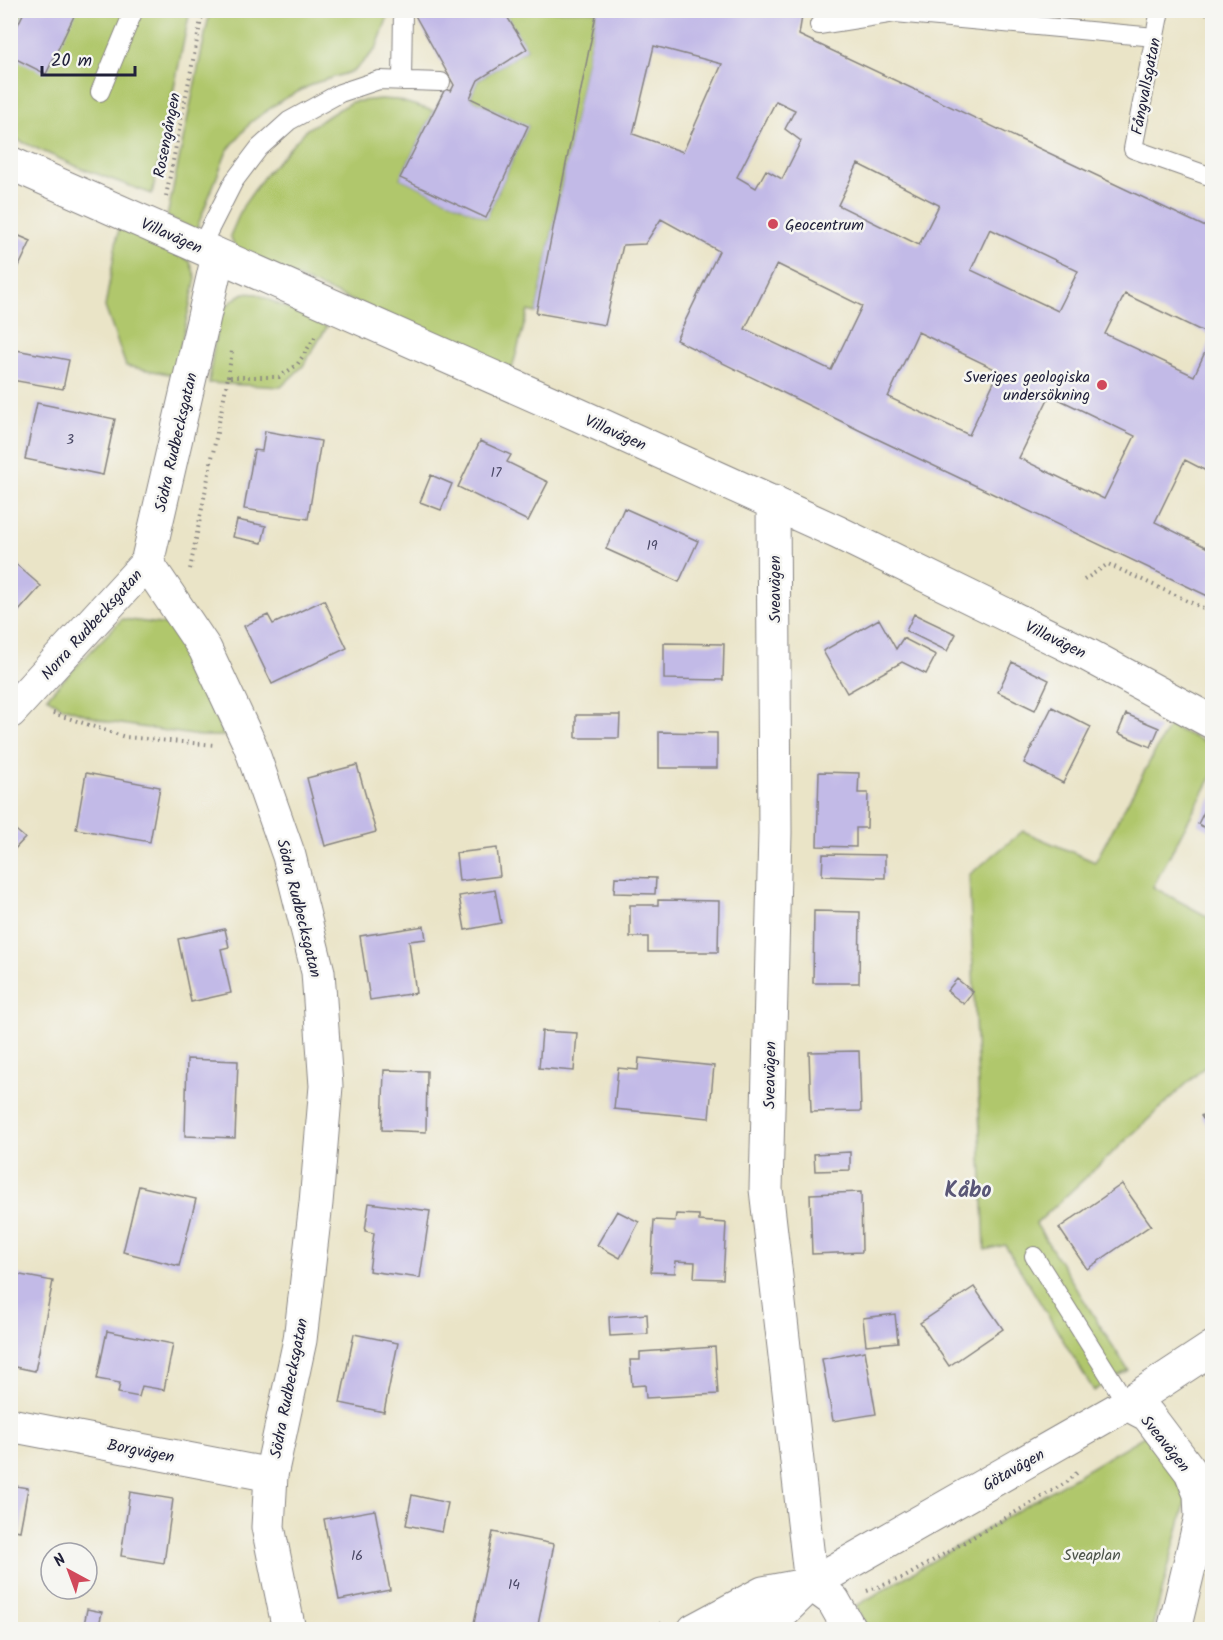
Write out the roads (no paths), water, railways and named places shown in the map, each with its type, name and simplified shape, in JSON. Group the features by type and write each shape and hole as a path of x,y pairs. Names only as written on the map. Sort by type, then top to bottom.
{"street":[{"name":"Villavägen","path":"10,163 773,502 1077,650 1212,722"},
{"name":"Södra Rudbecksgatan","path":"209,252 147,562 205,650 252,748 289,856 318,972 326,1086 316,1203 300,1340 272,1474 268,1527 289,1629"},
{"name":"Sveavägen","path":"773,502 775,833 766,1189 811,1584"},
{"name":"Norra Rudbecksgatan","path":"15,707 147,562"},
{"name":"Götavägen","path":"754,1629 776,1618 811,1584 1128,1404 1212,1348"},
{"name":"Sveavägen","path":"1128,1404 1148,1415 1191,1472 1200,1494 1201,1517 1174,1629"},
{"name":"Borgvägen","path":"10,1425 272,1474"},
{"name":"Götavägen","path":"694,1629 763,1593 811,1584"},
{"path":"811,1584 833,1600 850,1629"}],"lane":[{"path":"100,92 134,10"},
{"path":"402,81 403,10"},
{"name":"Fångvallsgatan","path":"1160,10 1133,149 1212,177"},
{"path":"819,25 895,13 1155,37"},
{"path":"209,252 234,181 259,148 289,121 340,93 380,80 441,82"},
{"path":"1034,1256 1128,1404"}],"place":[{"name":"Geocentrum","path":"773,224"},
{"name":"Sveriges geologiska undersökning","path":"1102,385"}],"district":[{"name":"Kåbo","path":"968,1189"}],"park label":[{"name":"Sveaplan","path":"1092,1554"}]}
